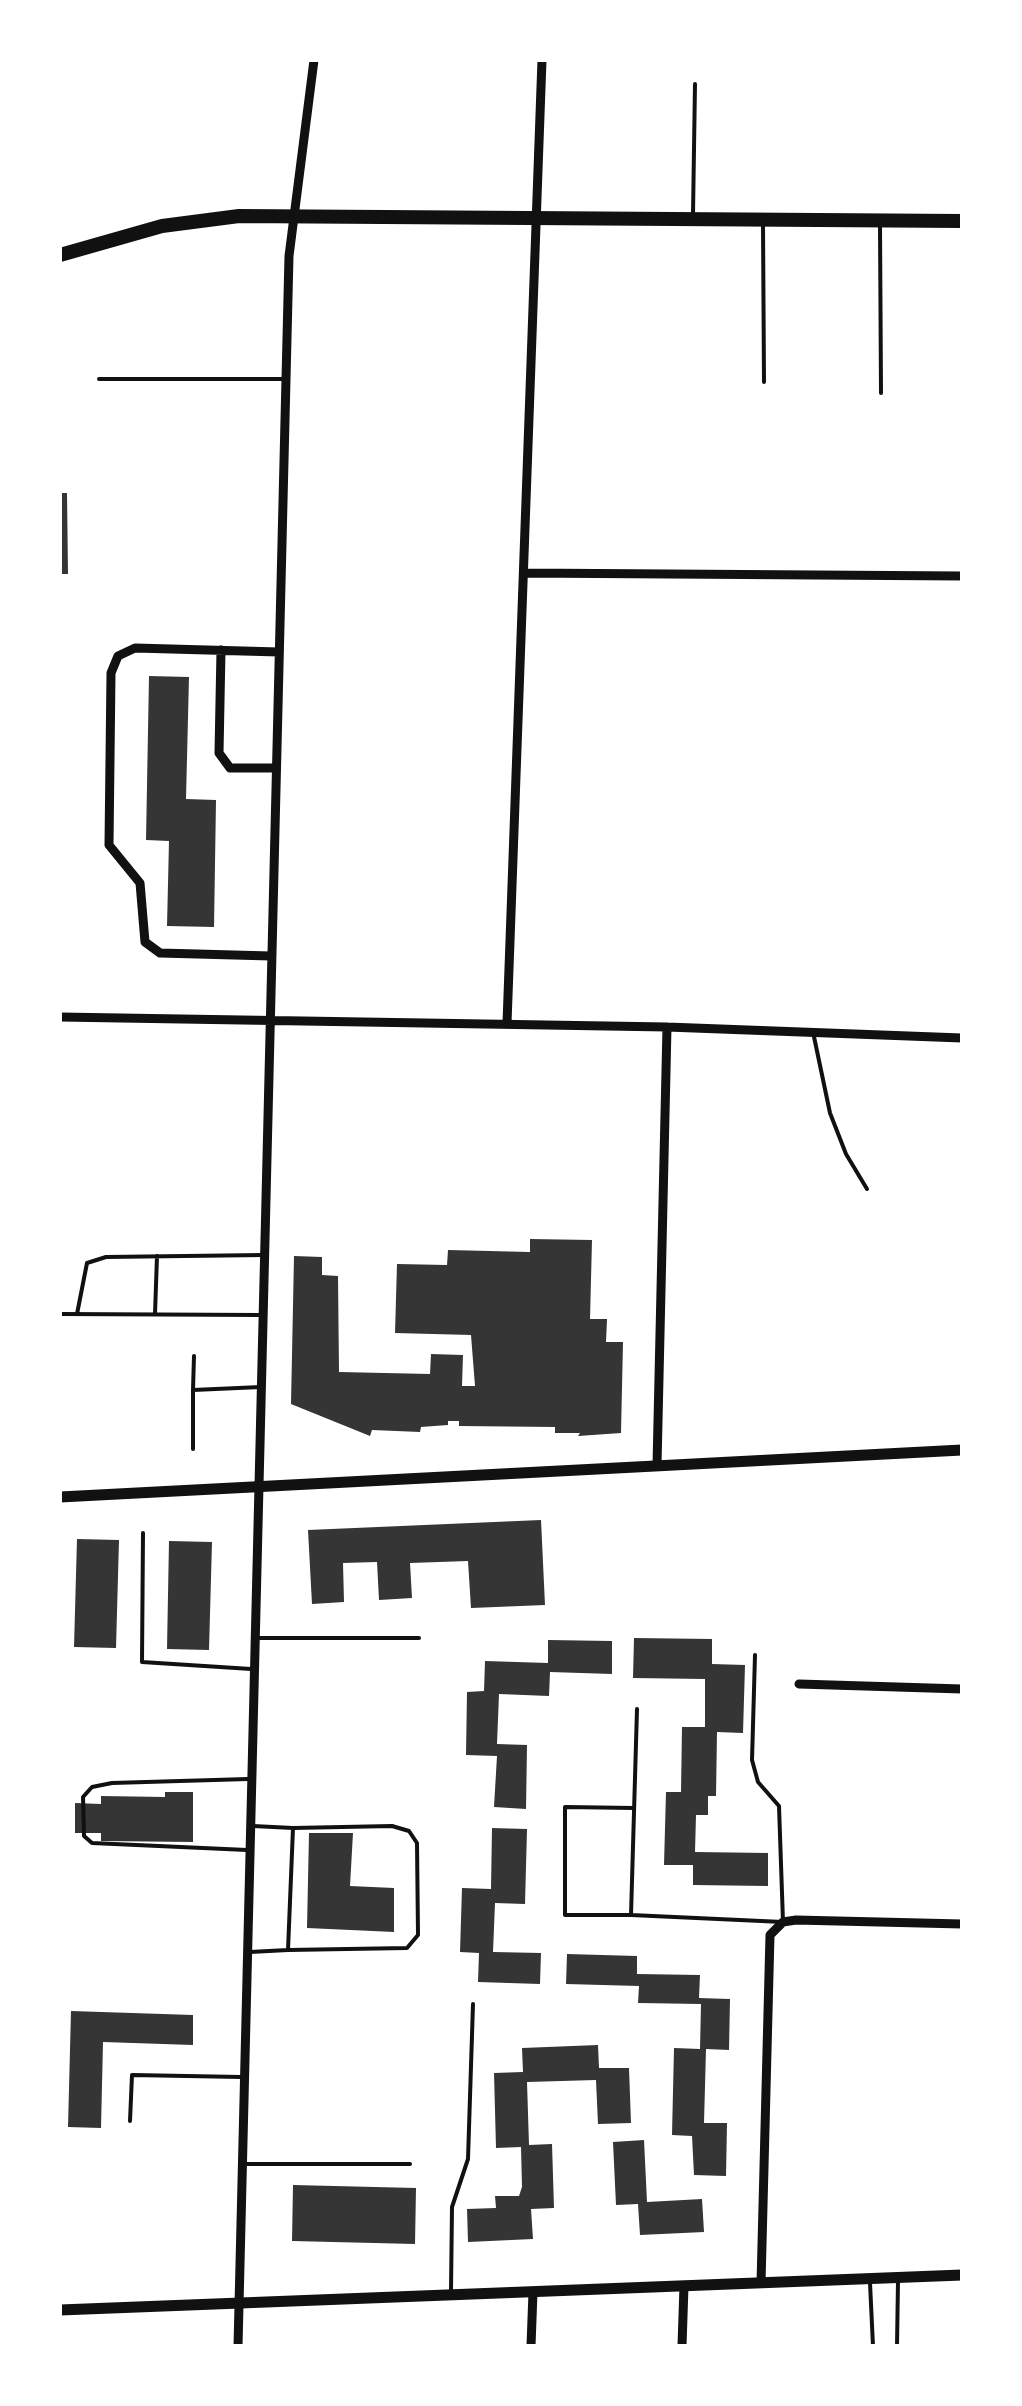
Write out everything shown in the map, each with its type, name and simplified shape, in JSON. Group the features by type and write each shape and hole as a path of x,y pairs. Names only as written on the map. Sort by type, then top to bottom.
{"main road":[{"path":"60,255 198,218 962,221"}],"street":[{"path":"238,2346 286,379 293,216 314,60"},
{"path":"508,1024 542,60"},
{"path":"524,573 962,576"},
{"path":"272,956 152,950 141,932 140,883 109,846 113,664 118,656 136,648 279,652"},
{"path":"221,650 219,753 230,768 276,768"},
{"path":"60,1018 667,1026 962,1038"},
{"path":"657,1465 667,1026"},
{"path":"60,1497 962,1450"},
{"path":"799,1684 962,1689"},
{"path":"761,2283 770,1934 782,1922 962,1924"},
{"path":"60,2310 962,2275"},
{"path":"682,2346 684,2286"},
{"path":"532,2346 533,2292"}],"lane":[{"path":"693,219 696,84"},
{"path":"763,220 764,382"},
{"path":"880,220 881,392"},
{"path":"100,379 286,379"},
{"path":"814,1032 830,1113 846,1154 868,1189"},
{"path":"77,1314 86,1263 106,1257 264,1254"},
{"path":"155,1314 157,1256"},
{"path":"60,1314 263,1315"},
{"path":"193,1449 194,1356"},
{"path":"193,1390 261,1387"},
{"path":"143,1534 142,1662 256,1669"},
{"path":"256,1638 419,1638"},
{"path":"634,1808 565,1807 565,1915 782,1922 779,1806 758,1782 752,1760 754,1656"},
{"path":"631,1915 638,1709"},
{"path":"252,1850 92,1843 84,1836 83,1797 92,1786 112,1782 254,1779"},
{"path":"250,1952 407,1948 418,1935 417,1843 408,1831 376,1826 253,1826"},
{"path":"288,1950 293,1828"},
{"path":"451,2295 452,2207 468,2159 473,2004"},
{"path":"130,2120 132,2075 246,2077"},
{"path":"243,2164 410,2164"},
{"path":"870,2278 873,2346"},
{"path":"897,2346 898,2278"}],"building":[{"path":"60,493 67,493 68,574 60,574"},
{"path":"149,676 189,677 186,799 216,800 214,927 167,926 169,841 146,840"},
{"path":"530,1239 592,1240 590,1319 607,1319 606,1342 623,1342 621,1433 578,1436 580,1433 555,1433 555,1427 459,1426 459,1421 448,1421 448,1425 421,1427 420,1432 372,1430 370,1436 291,1404 294,1256 322,1257 322,1275 338,1276 339,1372 430,1374 431,1354 463,1355 462,1386 475,1386 471,1335 395,1333 397,1264 447,1265 448,1250 530,1252"},
{"path":"541,1520 545,1605 471,1608 468,1561 410,1563 412,1598 379,1600 377,1562 343,1563 344,1602 312,1604 308,1530"},
{"path":"77,1539 119,1540 116,1648 74,1647"},
{"path":"169,1541 212,1542 209,1650 167,1649"},
{"path":"634,1638 712,1639 712,1664 745,1665 743,1733 717,1732 716,1796 708,1796 708,1815 696,1815 695,1852 768,1853 768,1886 693,1885 693,1865 664,1865 666,1792 681,1792 682,1727 705,1727 705,1679 633,1678"},
{"path":"548,1640 612,1641 612,1674 550,1672 549,1696 499,1694 497,1744 527,1745 526,1809 494,1807 497,1756 466,1755 467,1692 484,1691 485,1661 548,1663"},
{"path":"165,1792 193,1792 193,1842 101,1841 101,1833 75,1833 75,1803 101,1804 101,1796 165,1797"},
{"path":"492,1828 527,1829 525,1904 495,1903 493,1952 541,1953 540,1984 478,1982 479,1953 460,1952 462,1888 491,1889"},
{"path":"309,1833 353,1833 350,1886 394,1888 394,1932 307,1928"},
{"path":"567,1954 637,1956 637,1974 700,1975 699,1998 730,1999 729,2050 706,2049 704,2123 727,2123 726,2176 694,2175 692,2136 672,2135 674,2048 700,2049 701,2004 638,2003 639,1986 566,1984"},
{"path":"71,2011 193,2015 193,2045 103,2042 101,2128 68,2127"},
{"path":"598,2045 599,2068 629,2068 631,2123 598,2124 596,2080 527,2082 529,2145 552,2144 554,2208 531,2209 533,2239 468,2242 467,2209 496,2208 495,2196 519,2196 522,2187 521,2147 496,2148 494,2073 523,2072 522,2048"},
{"path":"644,2140 647,2202 702,2199 704,2232 640,2235 638,2204 616,2205 613,2142"},
{"path":"293,2185 416,2188 415,2244 292,2241"}]}
